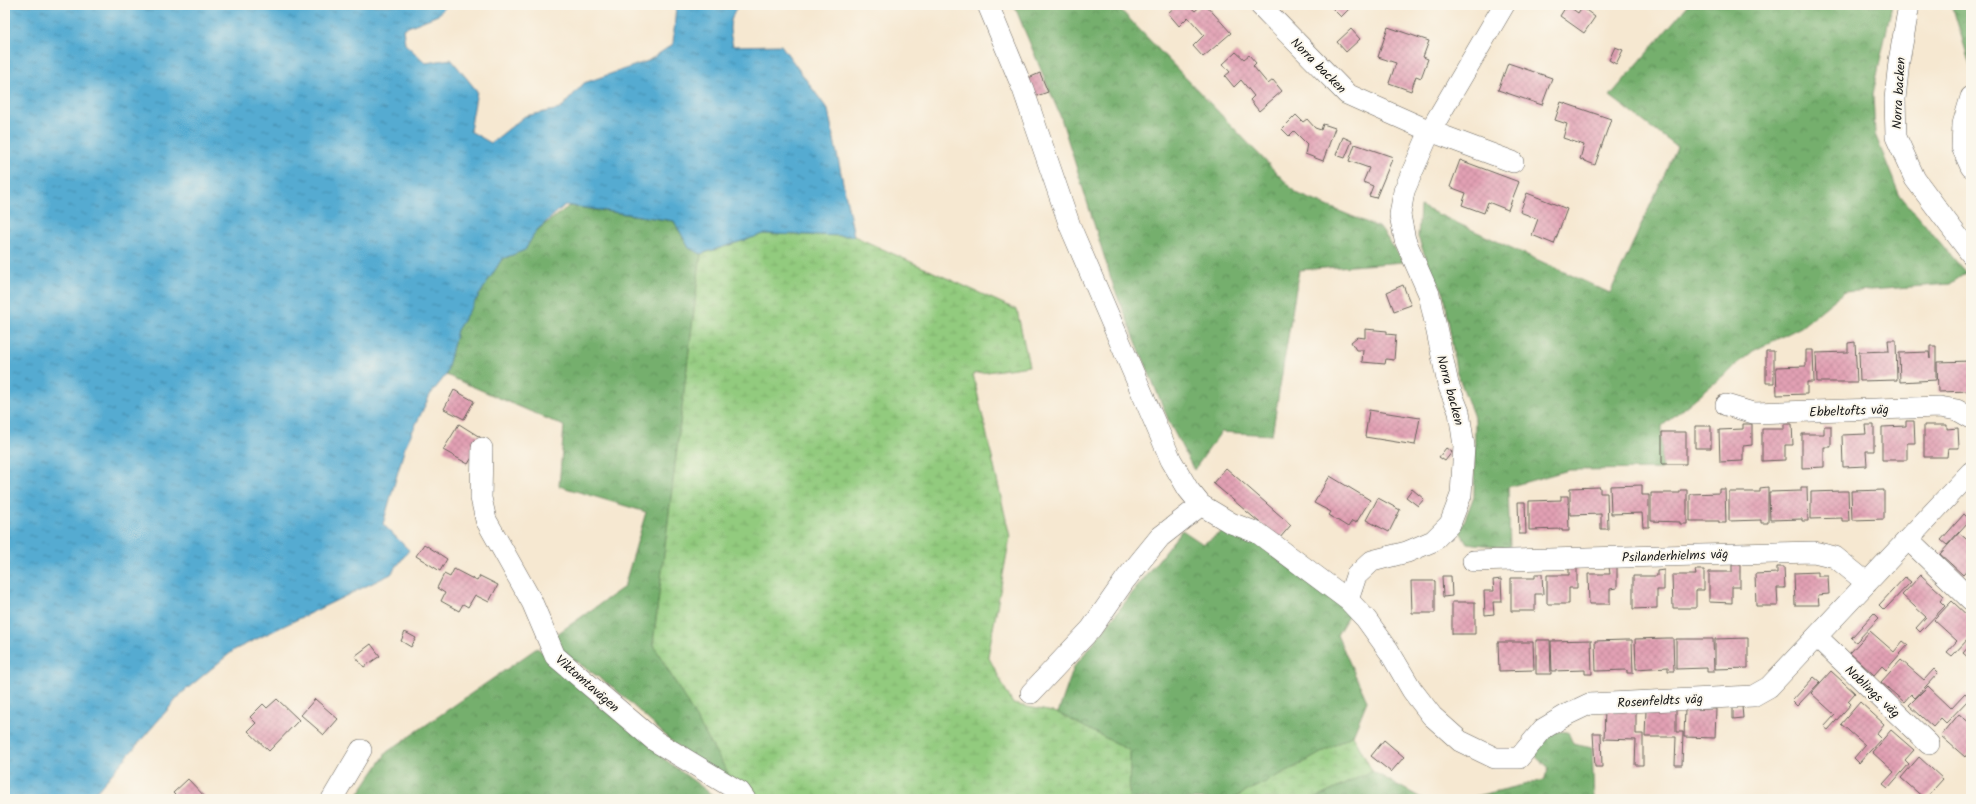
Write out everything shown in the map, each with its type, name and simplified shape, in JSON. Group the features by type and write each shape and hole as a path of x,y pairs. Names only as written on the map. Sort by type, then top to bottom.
{"street":[{"path":"988,5 1023,89 1070,226 1171,460 1188,489 1201,505 1231,523 1258,533 1348,600"},
{"name":"Norra backen","path":"1260,5 1347,94 1430,131 1513,162"},
{"name":"Norra backen","path":"1348,600 1356,576 1372,561 1407,552 1433,541 1450,524 1461,495 1464,446 1459,412 1448,384 1429,294 1405,240 1400,214 1404,190 1430,131 1504,5"},
{"name":"Norra backen","path":"1909,5 1899,62 1895,99 1896,137 1914,179 1971,254"},
{"path":"1971,97 1963,124 1962,147 1971,167"},
{"name":"Ebbeltofts väg","path":"1726,405 1753,413 1940,407 1957,410 1971,418"},
{"name":"Viktomtavägen","path":"482,448 481,498 486,520 532,602 555,656 655,742 740,792 745,799"},
{"name":"Rosenfeldts väg","path":"1348,600 1366,619 1389,651 1412,690 1432,716 1460,741 1495,758 1519,758 1543,729 1568,714 1589,704 1753,696 1769,687 1971,472"},
{"path":"1031,693 1091,630 1125,580 1160,537 1201,505"},
{"path":"1908,539 1971,600"},
{"name":"Psilanderhielms väg","path":"1473,561 1814,552 1834,557 1867,583"},
{"name":"Noblings väg","path":"1817,637 1930,744"},
{"path":"332,799 361,750"}],"green space":[{"path":"1014,5 1116,5 1296,193 1380,228 1404,262 1299,270 1272,435 1221,432 1194,470 1170,424 1114,288 1061,118"},
{"path":"1688,5 1892,5 1873,94 1875,134 1899,194 1966,273 1950,284 1844,292 1801,327 1753,351 1662,426 1662,469 1569,470 1508,487 1510,548 1467,543 1460,532 1474,496 1475,420 1456,370 1444,293 1429,267 1418,237 1420,206 1610,293 1677,147 1610,96"},
{"path":"1952,5 1971,5 1971,68"},
{"path":"569,206 674,221 689,248 701,254 653,644 740,793 678,747 614,688 547,641 624,587 646,512 559,486 564,426 446,375 457,330 502,259 525,250 536,231"},
{"path":"764,234 854,236 1017,310 1029,366 973,374 1010,537 988,656 1013,704 1058,713 1130,751 1129,799 743,799 653,644 701,254"},
{"path":"1182,530 1203,544 1223,531 1260,545 1350,613 1337,635 1367,701 1353,735 1305,762 1232,799 1129,799 1130,751 1058,713 1074,667"},
{"path":"537,648 600,695 663,758 718,799 355,799 387,752"},
{"path":"1554,731 1568,732 1573,744 1592,748 1594,799 1464,799 1544,780 1549,768 1534,754"},
{"path":"1353,735 1372,771 1314,799 1232,799 1305,762"},
{"path":"1372,771 1423,799 1314,799"}],"water":[{"path":"5,5 446,5 438,15 403,29 405,44 426,63 451,59 477,91 470,131 491,143 525,116 560,109 584,83 648,61 673,44 676,5 738,5 730,24 730,34 733,46 781,45 828,110 854,236 764,234 701,254 689,248 674,221 565,205 536,231 525,250 502,259 457,330 446,375 430,395 405,447 383,524 409,550 391,574 234,650 182,693 90,799 5,799"}],"building":[{"path":"1177,5 1188,5 1195,11 1202,5 1206,5 1231,33 1203,57 1193,46 1204,35 1188,17 1179,26 1168,13"},
{"path":"1329,5 1353,5 1341,17"},
{"path":"1567,5 1578,13 1582,7 1595,17 1584,33 1560,16"},
{"path":"1388,27 1429,41 1423,57 1428,59 1421,78 1416,76 1411,91 1389,83 1396,63 1378,57"},
{"path":"1351,29 1360,39 1346,52 1337,42"},
{"path":"1615,47 1623,50 1616,64 1609,60"},
{"path":"1236,52 1244,59 1249,55 1256,63 1253,66 1268,84 1273,80 1282,91 1259,111 1250,100 1254,96 1241,80 1234,87 1225,76 1230,72 1223,64"},
{"path":"1508,63 1552,78 1542,105 1498,90"},
{"path":"1040,73 1048,92 1031,98 1024,80"},
{"path":"1561,102 1611,119 1595,165 1580,159 1584,145 1563,138 1567,124 1555,120"},
{"path":"1296,115 1303,122 1307,119 1315,128 1321,130 1323,124 1335,128 1323,161 1305,154 1307,144 1294,131 1289,136 1282,129"},
{"path":"1343,137 1352,141 1345,158 1336,155"},
{"path":"1355,144 1393,157 1376,198 1369,196 1373,186 1363,182 1369,168 1349,161"},
{"path":"1460,160 1519,182 1508,210 1488,202 1484,213 1462,205 1466,193 1450,187"},
{"path":"1527,193 1567,209 1554,244 1532,235 1538,219 1520,212"},
{"path":"1403,285 1411,305 1394,311 1387,292"},
{"path":"1365,329 1387,331 1387,334 1396,335 1394,360 1386,359 1385,364 1362,362 1363,350 1356,350 1351,342 1357,337 1365,338"},
{"path":"1888,340 1896,340 1897,380 1860,381 1859,352 1889,351"},
{"path":"1855,342 1857,382 1817,382 1816,353 1848,352 1848,343"},
{"path":"1930,346 1936,346 1936,380 1900,382 1899,353 1929,352 1930,359"},
{"path":"1806,350 1813,350 1814,382 1807,382 1807,394 1777,395 1776,367 1806,366"},
{"path":"1766,351 1774,351 1774,383 1766,383"},
{"path":"1971,361 1971,391 1938,392 1937,362"},
{"path":"454,390 474,401 464,419 444,409"},
{"path":"1369,410 1420,418 1415,445 1365,437"},
{"path":"1906,421 1914,421 1915,443 1907,443 1907,460 1882,460 1882,427 1906,426"},
{"path":"459,424 483,439 468,464 443,450"},
{"path":"1743,424 1752,424 1752,445 1743,446 1743,461 1720,462 1719,430 1743,429"},
{"path":"1784,424 1792,424 1793,445 1785,445 1785,460 1762,461 1762,429 1784,429"},
{"path":"1865,425 1874,425 1874,451 1866,451 1867,466 1843,467 1842,435 1866,434"},
{"path":"1924,425 1947,425 1947,429 1958,428 1959,448 1948,448 1947,457 1924,457"},
{"path":"1695,426 1711,426 1711,448 1695,448"},
{"path":"1824,426 1831,426 1831,447 1824,447 1824,467 1802,468 1802,434 1824,434"},
{"path":"1662,432 1686,432 1686,464 1662,464"},
{"path":"1446,448 1452,452 1445,461 1439,457"},
{"path":"1226,468 1291,525 1279,539 1213,483"},
{"path":"1330,476 1370,500 1356,523 1352,521 1348,527 1329,515 1331,512 1314,503"},
{"path":"1642,485 1642,495 1649,495 1649,527 1643,527 1642,513 1611,514 1610,486"},
{"path":"1600,487 1600,493 1607,493 1608,529 1601,529 1601,514 1570,515 1570,488"},
{"path":"1768,487 1768,523 1761,523 1761,520 1729,521 1729,492 1760,492 1760,488"},
{"path":"1801,487 1807,487 1808,521 1802,521 1802,519 1770,520 1769,492 1801,491"},
{"path":"1412,489 1424,499 1418,506 1406,497"},
{"path":"1719,489 1725,489 1726,523 1719,523 1719,521 1690,521 1690,494 1719,493"},
{"path":"1680,490 1687,490 1687,524 1680,524 1680,522 1651,521 1651,493 1680,493"},
{"path":"1884,490 1884,519 1852,520 1851,491"},
{"path":"1848,491 1849,521 1842,521 1842,518 1811,519 1811,492"},
{"path":"1561,496 1568,496 1569,531 1562,531 1562,529 1529,530 1529,501 1561,500"},
{"path":"1378,498 1400,510 1389,532 1366,520"},
{"path":"1518,502 1525,502 1526,534 1519,534"},
{"path":"1964,514 1970,520 1947,545 1941,540"},
{"path":"1959,533 1971,543 1971,566 1963,575 1940,554"},
{"path":"424,544 447,559 440,571 416,556"},
{"path":"1732,565 1740,565 1740,587 1732,587 1732,603 1709,602 1709,572 1732,572"},
{"path":"1617,566 1617,588 1610,589 1610,604 1589,604 1588,574 1610,574 1609,567"},
{"path":"1577,567 1577,588 1569,588 1569,604 1547,604 1547,575 1569,575 1569,568"},
{"path":"1777,567 1784,567 1785,588 1777,588 1778,606 1756,606 1755,574 1777,573"},
{"path":"454,569 477,581 480,576 498,585 489,602 475,595 468,607 463,604 459,611 441,601 445,593 437,588 444,574 450,577"},
{"path":"1664,570 1664,590 1657,590 1657,608 1633,609 1633,576 1657,576 1657,571"},
{"path":"1695,570 1704,570 1704,590 1696,590 1696,608 1673,608 1672,575 1696,575"},
{"path":"1818,572 1818,576 1828,576 1829,594 1818,595 1819,605 1795,605 1794,573"},
{"path":"1535,574 1542,574 1543,594 1535,594 1535,611 1511,611 1511,578 1535,578"},
{"path":"1921,575 1944,596 1940,601 1945,606 1920,632 1916,628 1926,617 1902,595"},
{"path":"1442,576 1451,576 1452,596 1443,597"},
{"path":"1905,577 1911,582 1884,610 1879,605"},
{"path":"1501,579 1502,602 1493,602 1494,614 1485,615 1484,591 1494,591 1493,580"},
{"path":"1411,581 1435,581 1435,613 1412,613"},
{"path":"1952,601 1971,619 1971,636 1952,656 1947,652 1957,641 1934,620"},
{"path":"1452,602 1475,602 1475,634 1452,634"},
{"path":"1874,613 1879,618 1856,642 1851,638"},
{"path":"1870,631 1894,652 1903,641 1908,645 1886,670 1882,666 1874,675 1850,653"},
{"path":"405,632 416,638 411,647 401,641"},
{"path":"1673,638 1674,671 1668,671 1668,667 1636,669 1635,639"},
{"path":"1748,638 1748,668 1715,669 1715,639"},
{"path":"1676,639 1713,639 1714,672 1707,672 1707,668 1676,669"},
{"path":"1536,640 1550,640 1551,674 1536,674"},
{"path":"1591,640 1592,674 1585,674 1585,670 1552,671 1551,641"},
{"path":"1632,640 1633,673 1627,673 1627,670 1596,671 1595,641"},
{"path":"1498,642 1533,642 1534,670 1499,671"},
{"path":"371,644 380,656 364,667 355,656"},
{"path":"1971,644 1971,660 1963,653"},
{"path":"1901,660 1924,680 1934,669 1938,673 1915,698 1911,694 1904,702 1881,682"},
{"path":"1831,671 1855,693 1848,701 1851,704 1828,730 1824,727 1835,715 1811,693"},
{"path":"1814,677 1820,682 1797,706 1792,701"},
{"path":"1928,686 1951,708 1965,693 1970,698 1946,723 1941,718 1933,727 1909,705"},
{"path":"277,699 299,720 269,751 248,731 256,723 250,717 263,704 267,708"},
{"path":"315,699 338,719 324,735 301,715"},
{"path":"1860,702 1884,724 1876,734 1881,739 1859,763 1854,758 1865,745 1841,724"},
{"path":"1742,706 1743,718 1733,719 1733,707"},
{"path":"1685,709 1716,709 1715,738 1684,737"},
{"path":"1605,710 1636,711 1636,734 1643,734 1643,765 1635,765 1636,740 1604,739"},
{"path":"1646,710 1676,710 1676,732 1683,732 1682,765 1675,765 1676,737 1645,737"},
{"path":"1959,714 1971,724 1971,749 1965,757 1941,736"},
{"path":"1891,730 1914,750 1905,760 1909,764 1888,788 1883,784 1894,772 1872,752"},
{"path":"1593,733 1601,733 1602,767 1595,767"},
{"path":"1384,740 1404,757 1391,772 1371,756"},
{"path":"1919,757 1943,779 1925,799 1901,778"},
{"path":"188,779 207,799 179,799 173,793"}]}
